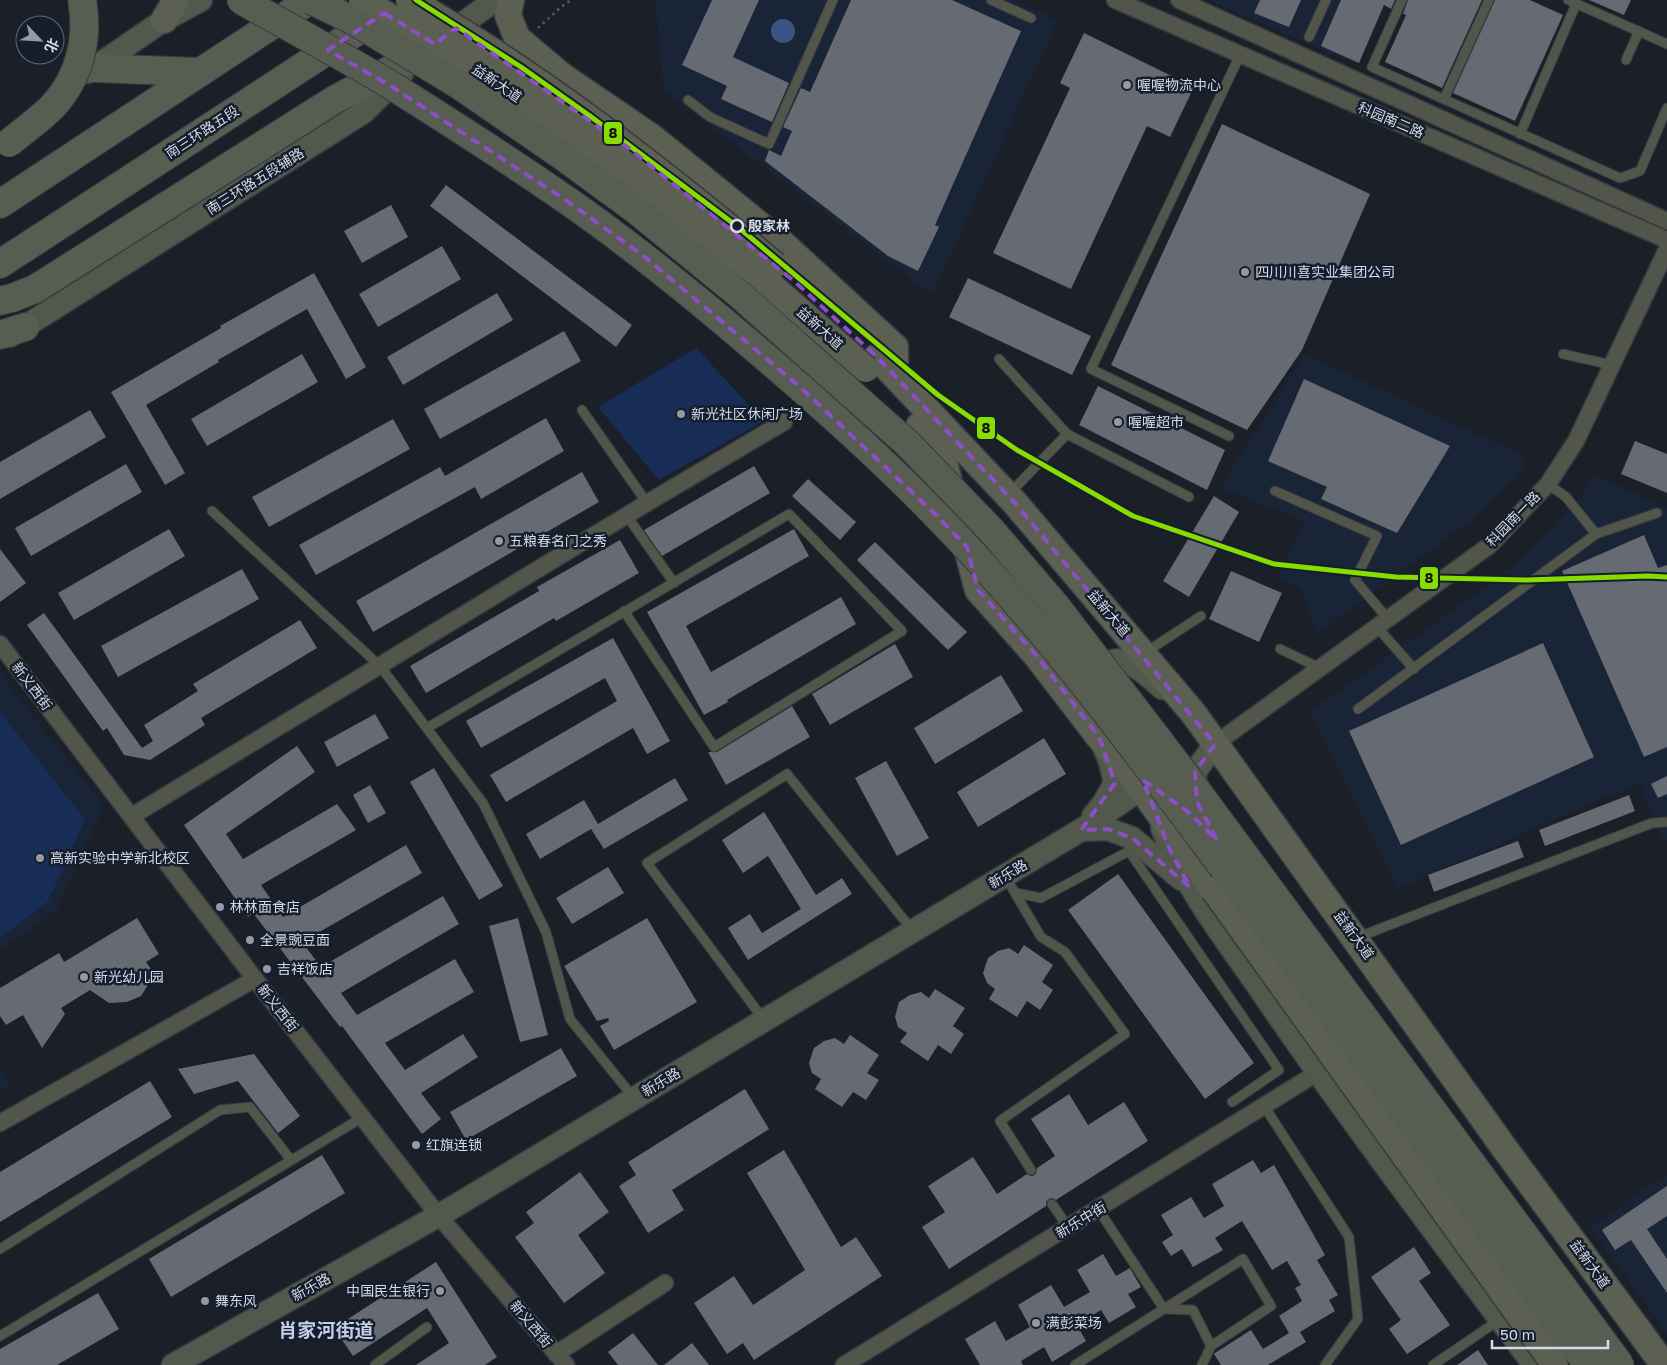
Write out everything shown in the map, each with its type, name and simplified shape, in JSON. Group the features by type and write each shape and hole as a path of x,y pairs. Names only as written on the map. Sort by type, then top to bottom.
{"highway":[{"path":"0,150 55,104 70,83 81,57 84,40 85,25 82,0"},
{"path":"242,0 391,86 564,198 641,254 799,386 876,456 932,511 980,560 1030,618 1160,784 1281,944 1588,1365"},
{"path":"0,204 311,0 354,21 459,85 561,155 636,210 740,295 907,443 991,530 1056,606 1183,772 1620,1365"},
{"name":"南三环路五段","path":"0,264 405,0"},
{"path":"0,300 12,298 35,289 334,100 425,51"},
{"path":"93,68 199,72"}],"main road":[{"name":"益新大道","path":"362,0 477,69 614,164 872,363 895,376 1008,495 1194,714 1356,938 1505,1149 1664,1365"},
{"name":"益新大道","path":"409,0 532,78 630,149 795,282 872,363 941,451 978,590 1036,654 1141,789 1202,889 1555,1365"},
{"path":"511,0 508,15 517,38 522,43 562,76 653,138 782,243 895,348 895,376"}],"street":[{"path":"0,132 93,68 170,10 201,0"},
{"name":"南三环路五段辅路","path":"0,341 12,331 364,112 425,51 495,0"},
{"name":"科园南二路","path":"1115,0 1667,240"},
{"name":"科园南二路","path":"1179,0 1202,4 1667,221"},
{"name":"科园南一路","path":"1216,744 1490,545 1548,484 1576,441 1667,249"},
{"path":"132,816 647,503 784,422"},
{"name":"新义西街","path":"0,644 255,979 438,1215 561,1359"},
{"path":"1194,714 1131,664 1122,660 1107,663 1096,677 1094,693 1106,726 1141,789 1161,792 1187,811 1216,840"},
{"path":"1081,830 1103,804 1115,783 1110,762 1099,737"},
{"path":"1216,744 1195,772 1197,802 1216,840 1533,1296 1603,1365"},
{"name":"新乐路","path":"173,1365 438,1215 912,931 1010,884 1081,830 1141,789"},
{"path":"1081,830 1108,829 1132,838 1202,889 1317,1073 1534,1365"},
{"path":"0,1123 255,979"},
{"name":"新乐中街","path":"844,1365 1317,1073"},
{"path":"561,1359 665,1283"}],"lane":[{"path":"688,100 710,117 769,144 833,0"},
{"path":"991,0 1031,18"},
{"path":"1309,37 1326,0"},
{"path":"1402,0 1372,67 1620,178 1640,172 1667,108"},
{"path":"1444,100 1488,0"},
{"path":"1520,134 1572,2 1667,44"},
{"path":"1626,60 1638,31"},
{"path":"1229,436 1091,369 1240,55"},
{"path":"1563,354 1612,365"},
{"path":"999,359 1067,434 1189,498"},
{"path":"582,410 647,503"},
{"path":"1008,495 1067,434"},
{"path":"1548,484 1566,497 1596,534"},
{"path":"1275,491 1377,536 1355,580 1382,623 1414,668"},
{"path":"212,511 380,666 483,803 546,932 570,1020 634,1098"},
{"path":"1358,709 1596,534 1657,513"},
{"path":"427,728 624,611 674,583 789,514 902,631 714,747 624,611"},
{"path":"627,516 674,583"},
{"path":"1143,653 1201,616"},
{"path":"1280,649 1320,668"},
{"path":"764,1020 648,863 787,774 912,931"},
{"path":"1356,938 1652,823 1667,822"},
{"path":"1010,884 1041,898 1129,851 1279,1070 1232,1102"},
{"path":"1010,884 1041,937 1065,952 1126,1034 1000,1121 1031,1170"},
{"path":"1264,1106 1348,1237 1358,1319 1325,1365"},
{"path":"0,1249 220,1110 250,1107 291,1160"},
{"path":"0,1336 363,1117"},
{"path":"1052,1204 1068,1227"},
{"path":"1098,1209 1164,1309"},
{"path":"1074,1365 1243,1259 1270,1306 1211,1346 1202,1365"},
{"path":"1433,1365 1533,1296"},
{"path":"1164,1309 1193,1310 1211,1346"},
{"path":"375,1365 427,1327"}],"path":[{"path":"522,43 560,7 571,0"}],"highlighted area":[{"path":"384,13 435,44 456,28 630,149 795,282 877,357 1015,503 1215,744 1195,772 1197,802 1217,840 1187,811 1143,780 1169,848 1190,887 1132,838 1108,829 1081,830 1115,783 1099,737 1036,655 978,590 967,547 932,511 799,386 641,254 564,199 389,85 328,50"}],"shaded area":[{"path":"655,0 1014,0 1058,20 932,295 664,91"},
{"path":"1207,0 1386,0 1358,65"},
{"path":"783,19 791,23 795,31 791,39 783,43 775,39 771,31 775,23"},
{"name":"新光社区休闲广场","path":"696,348 764,421 659,480 598,407"},
{"path":"1305,354 1528,458 1518,477 1477,516 1316,635 1300,587 1277,579 1305,521 1220,488"},
{"path":"1596,475 1667,508 1667,842 1663,840 1639,783 1399,888 1310,712 1511,567 1552,530"},
{"name":"高新实验中学新北校区","path":"0,673 104,806 57,910 0,950"},
{"name":"高新实验中学新北校区","path":"0,712 85,819 48,901 0,938"},
{"path":"0,1066 10,1084 0,1090"},
{"path":"1667,1174 1667,1334 1590,1227"}],"building":[{"path":"712,0 759,0 733,57 789,83 772,122 721,99 727,86 682,65"},
{"path":"851,0 952,0 1021,31 935,225 939,227 918,271 888,256 765,161 769,150 781,156 792,131 783,127 801,88 810,92"},
{"path":"1260,0 1301,0 1289,27 1254,13"},
{"path":"1341,0 1395,0 1391,9 1384,5 1359,63 1321,46"},
{"path":"1408,0 1482,0 1442,88 1385,62 1406,15 1403,14"},
{"path":"1495,0 1530,0 1563,15 1515,121 1453,93"},
{"path":"1589,0 1631,0 1624,15"},
{"path":"1084,33 1194,87 1170,137 1147,126 1071,289 993,253 1070,88 1060,83"},
{"name":"四川川喜实业集团公司","path":"1222,124 1370,194 1302,350 1247,430 1111,365"},
{"path":"446,185 632,325 616,347 430,206"},
{"path":"391,205 408,237 362,263 344,231"},
{"path":"442,246 461,279 378,327 359,294"},
{"path":"314,273 366,367 346,379 307,309 218,360 219,362 146,405 185,473 165,485 111,392 221,328 220,326"},
{"path":"968,278 1091,336 1072,375 949,317"},
{"path":"497,293 513,320 403,385 387,357"},
{"path":"564,331 581,361 440,439 424,409"},
{"path":"302,354 318,382 207,446 191,419"},
{"path":"1304,379 1450,446 1397,533 1321,499 1327,487 1268,461"},
{"path":"1098,386 1225,450 1207,490 1079,425"},
{"path":"90,410 106,437 0,499 0,462"},
{"path":"546,418 564,451 481,499 475,487 316,575 299,545 440,467 445,476"},
{"path":"393,419 410,449 269,527 252,497"},
{"path":"1635,441 1667,454 1667,493 1621,474"},
{"path":"126,464 142,492 31,556 15,528"},
{"path":"754,466 770,493 662,556 644,530"},
{"path":"582,472 599,502 373,632 356,601"},
{"path":"808,479 856,522 840,540 792,496"},
{"path":"1214,496 1239,512 1189,597 1163,581"},
{"path":"169,529 185,556 74,620 58,593"},
{"path":"794,529 809,556 686,626 711,672 841,597 856,624 704,715 647,612"},
{"path":"1644,535 1658,568 1667,565 1667,747 1644,757 1562,571"},
{"path":"620,540 639,573 556,621 554,618 426,693 410,666 539,591 537,587"},
{"path":"875,542 967,632 948,650 857,560"},
{"path":"0,549 26,583 0,602"},
{"path":"242,569 259,599 118,677 101,646"},
{"path":"1231,571 1282,593 1259,642 1209,619"},
{"path":"44,613 142,748 153,741 144,725 198,691 193,684 300,620 317,648 201,718 205,725 150,760 124,755 107,728 103,731 27,625"},
{"path":"613,638 670,741 647,754 633,728 506,802 490,775 617,701 605,678 481,748 466,721"},
{"path":"1543,643 1594,757 1401,845 1349,731"},
{"path":"895,644 913,677 830,725 812,694"},
{"path":"1001,675 1023,711 935,764 914,728"},
{"path":"792,706 810,737 726,785 708,752 717,752"},
{"path":"375,714 389,738 337,767 324,742"},
{"path":"1044,738 1066,774 978,827 957,792"},
{"path":"297,746 315,772 226,834 243,859 337,804 356,830 261,885 283,917 406,845 422,873 302,942 321,967 443,896 459,924 341,993 357,1015 455,959 474,992 385,1043 405,1070 463,1034 478,1057 421,1093 441,1119 422,1134 342,1026 340,1027 253,913 248,917 184,825"},
{"path":"886,761 929,838 897,856 855,778"},
{"path":"434,768 503,886 479,900 410,782"},
{"path":"1667,776 1667,794 1658,798 1651,784"},
{"path":"675,778 688,800 604,849 591,829 540,859 526,834 584,800 598,824"},
{"path":"370,785 386,813 368,823 353,795"},
{"path":"1629,795 1635,811 1545,846 1539,830"},
{"path":"764,812 816,895 842,878 852,894 748,960 728,928 750,914 762,933 801,909 768,856 743,873 722,840"},
{"path":"1518,841 1524,857 1434,892 1428,875"},
{"path":"608,867 624,893 572,924 556,898"},
{"path":"1118,874 1254,1063 1205,1099 1068,910"},
{"name":"新光幼儿园","path":"137,918 159,954 146,962 151,969 148,985 141,996 127,1002 109,1003 90,990 61,1008 65,1014 42,1048 23,1015 6,1025 0,1016 0,988 59,953 64,962"},
{"path":"518,918 548,1035 520,1042 489,926"},
{"path":"647,918 697,1002 614,1050 600,1026 609,1021 608,1018 597,1021 564,966"},
{"path":"1024,945 1053,965 1042,982 1053,990 1040,1010 1027,1001 1017,1017 989,999 995,989 987,983 983,973 988,958 998,951 1009,948 1018,954"},
{"path":"935,989 965,1008 953,1026 964,1034 951,1054 938,1045 928,1061 900,1042 907,1033 898,1027 895,1017 899,1002 910,995 921,992 929,998"},
{"path":"850,1035 879,1055 867,1073 879,1080 866,1100 853,1092 842,1107 815,1089 821,1079 812,1073 809,1063 814,1048 824,1041 835,1038 844,1044"},
{"path":"561,1048 577,1076 466,1140 450,1112"},
{"path":"254,1054 300,1116 278,1133 238,1081 194,1094 178,1069"},
{"path":"150,1081 172,1117 0,1222 0,1172"},
{"path":"745,1089 769,1129 672,1190 684,1210 648,1233 619,1186 636,1175 628,1162"},
{"path":"1069,1094 1088,1125 1124,1102 1148,1141 1056,1200 1049,1199 1046,1202 1046,1206 949,1269 922,1227 945,1212 928,1186 973,1157 997,1194 1027,1174 1035,1175 1037,1168 1055,1156 1031,1119"},
{"path":"784,1150 841,1247 856,1237 882,1276 754,1360 743,1343 727,1354 694,1303 734,1276 753,1305 805,1270 747,1173"},
{"path":"322,1155 345,1193 171,1297 149,1259"},
{"path":"1253,1160 1261,1173 1274,1165 1325,1255 1317,1260 1338,1295 1329,1300 1335,1311 1300,1332 1306,1342 1268,1365 1221,1365 1214,1354 1251,1330 1263,1349 1289,1333 1279,1316 1302,1301 1295,1288 1301,1285 1287,1261 1272,1270 1242,1221 1215,1238 1223,1250 1193,1267 1182,1249 1171,1256 1162,1242 1173,1235 1161,1215 1191,1197 1204,1218 1224,1206 1212,1184"},
{"path":"580,1172 609,1212 578,1235 605,1273 564,1303 515,1237 534,1223 526,1212"},
{"path":"1667,1186 1667,1216 1647,1229 1667,1259 1667,1293 1631,1240 1615,1250 1602,1230"},
{"path":"1414,1247 1431,1273 1419,1281 1450,1325 1407,1354 1389,1329 1401,1320 1371,1277"},
{"path":"1103,1254 1116,1276 1130,1268 1141,1287 1128,1294 1136,1307 1109,1323 1101,1310 1077,1325 1086,1341 1052,1362 1044,1347 1021,1361 1023,1365 980,1365 965,1339 995,1321 1006,1341 1030,1327 1018,1305 1051,1285 1064,1307 1090,1292 1077,1270"},
{"path":"436,1262 497,1357 485,1365 416,1365 449,1343 427,1308 353,1356 334,1328"},
{"path":"98,1293 119,1329 57,1365 0,1365 0,1349"},
{"path":"633,1333 658,1365 618,1365 608,1352"},
{"path":"692,1343 709,1365 664,1365"},
{"path":"1478,1350 1488,1365 1457,1365"}],"transit line":[{"name":"8","path":"416,0 521,67 590,116 738,227 938,395 1017,450 1133,516 1274,564 1396,577 1527,580 1667,577"}],"place":[{"name":"喔喔物流中心","path":"1127,85"},
{"name":"殷家林","path":"737,226"},
{"name":"四川川喜实业集团公司","path":"1245,272"},
{"name":"新光社区休闲广场","path":"681,414"},
{"name":"喔喔超市","path":"1118,422"},
{"name":"五粮春名门之秀","path":"499,541"},
{"name":"高新实验中学新北校区","path":"40,858"},
{"name":"林林面食店","path":"220,907"},
{"name":"全景豌豆面","path":"250,940"},
{"name":"吉祥饭店","path":"267,969"},
{"name":"新光幼儿园","path":"84,977"},
{"name":"红旗连锁","path":"416,1145"},
{"name":"中国民生银行","path":"440,1291"},
{"name":"舞东风","path":"205,1301"},
{"name":"满彭菜场","path":"1036,1323"}],"district":[{"name":"肖家河街道","path":"326,1330"}]}
